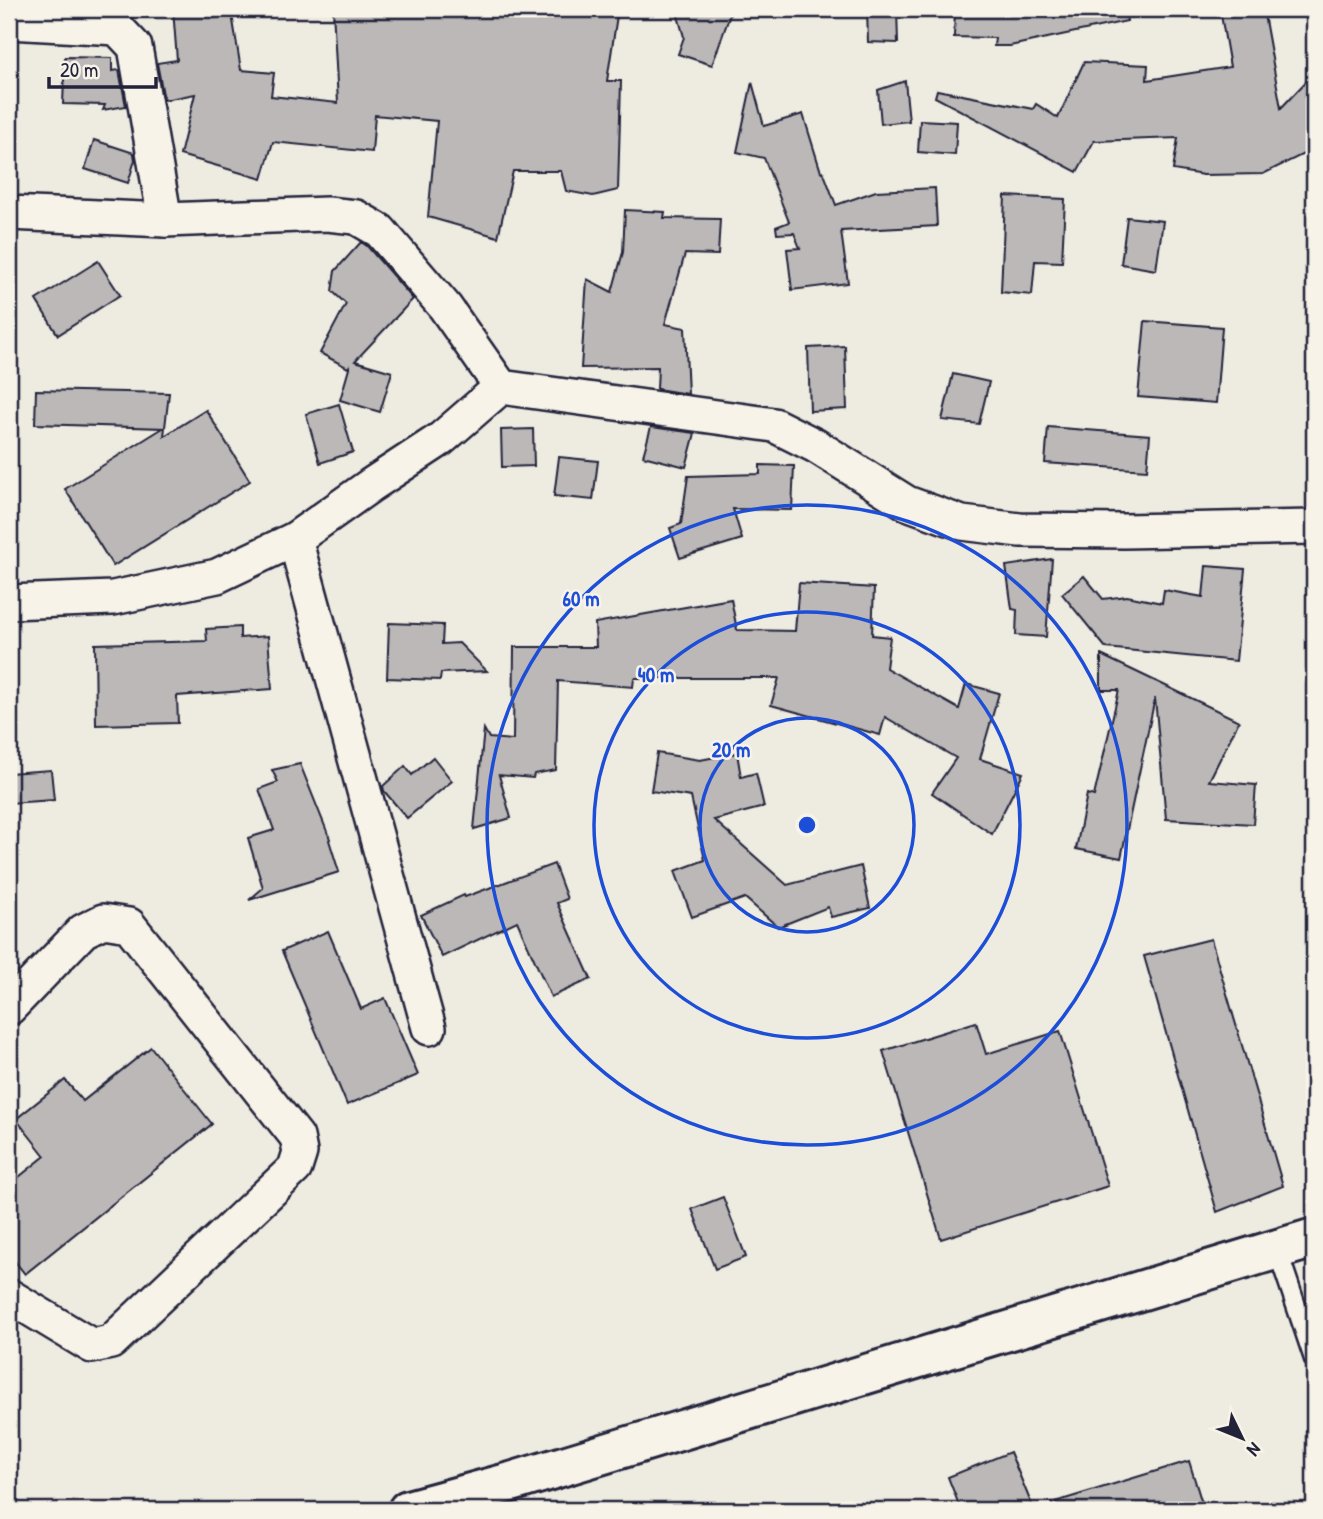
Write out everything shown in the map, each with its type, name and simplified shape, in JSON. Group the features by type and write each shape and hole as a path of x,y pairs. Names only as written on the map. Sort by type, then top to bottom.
{"street":[{"path":"9,22 117,28 135,47 165,220"},
{"path":"9,214 165,220 327,214 356,217 380,231 437,298 501,387 774,425 816,446 907,503 962,523 1033,531 1314,527"},
{"path":"9,602 113,598 216,576 295,539 441,439 501,387"},
{"path":"295,539 429,1028"},
{"path":"9,1008 83,931 103,920 129,925 297,1137 300,1152 295,1168 111,1342 92,1346 9,1296"},
{"path":"408,1510 511,1482 1314,1238"}],"lane":[{"path":"1277,1249 1314,1359"}],"building":[{"path":"173,9 212,9 213,18 232,14 241,70 274,73 271,96 338,103 333,9 618,9 607,81 621,81 618,190 593,196 566,191 561,171 513,171 498,237 428,217 437,121 375,115 372,152 273,142 262,179 180,155 195,94 164,100 157,63 177,60"},
{"path":"676,9 732,9 712,65 678,54 684,37"},
{"path":"867,9 897,9 898,43 868,42"},
{"path":"955,9 1125,9 1127,21 1010,46 994,46 995,38 954,37"},
{"path":"1220,9 1263,9 1281,108 1314,73 1314,149 1263,174 1203,175 1173,170 1178,138 1094,141 1077,172 935,97 937,90 1033,109 1036,104 1058,118 1084,62 1148,65 1147,80 1230,67"},
{"path":"65,57 112,58 112,71 119,70 126,106 103,110 105,105 63,104"},
{"path":"905,81 909,121 881,124 878,90"},
{"path":"752,82 764,126 803,114 821,172 823,171 836,205 876,191 935,188 937,226 841,231 848,283 792,290 787,249 800,248 794,233 777,234 776,227 789,222 764,158 737,152"},
{"path":"920,120 957,122 955,155 918,152"},
{"path":"94,140 134,153 135,160 128,183 85,169"},
{"path":"1005,196 1065,199 1062,262 1035,261 1032,295 1001,292"},
{"path":"625,210 665,212 664,218 720,219 718,255 685,254 665,324 685,328 688,394 657,389 658,367 581,368 587,279 612,292 623,252"},
{"path":"1127,217 1163,221 1156,270 1121,264"},
{"path":"361,242 413,299 355,361 392,372 380,412 340,400 350,365 348,368 320,353 346,304 332,291 335,271"},
{"path":"98,261 120,295 58,335 36,300"},
{"path":"1145,321 1222,327 1216,403 1138,397"},
{"path":"845,346 847,409 810,411 808,348"},
{"path":"953,374 989,382 979,424 942,420"},
{"path":"36,390 169,393 164,436 206,410 250,481 113,566 65,489 163,428 35,424"},
{"path":"339,404 353,452 320,463 306,414"},
{"path":"651,427 695,433 686,467 643,456"},
{"path":"1048,427 1150,435 1147,470 1045,463"},
{"path":"533,429 534,466 502,467 501,430"},
{"path":"559,457 598,461 593,500 554,496"},
{"path":"760,465 794,466 792,510 733,509 742,539 680,558 670,528 681,524 688,476 760,474"},
{"path":"1052,559 1046,637 1016,635 1017,610 1012,609 1006,566"},
{"path":"1206,566 1245,569 1236,661 1106,648 1062,594 1084,576 1103,599 1127,596 1162,603 1164,590 1203,597"},
{"path":"799,583 874,588 872,635 890,637 886,668 959,709 966,684 999,693 980,759 1023,773 992,834 932,793 956,758 885,717 880,735 771,705 779,678 634,678 633,687 558,681 556,770 534,774 533,778 499,775 511,818 474,829 484,729 489,738 513,740 514,647 596,647 595,623 731,599 737,630 795,631"},
{"path":"389,623 443,625 442,644 459,643 487,671 441,673 440,680 387,678"},
{"path":"240,627 240,638 268,636 272,689 177,696 178,723 96,725 95,644 207,641 206,629"},
{"path":"1101,655 1239,721 1209,781 1256,785 1253,824 1166,819 1155,698 1121,858 1076,849 1087,794 1094,796 1119,690 1101,690"},
{"path":"657,753 700,760 737,753 741,777 756,773 764,807 714,820 787,885 861,866 870,908 831,917 828,907 778,927 745,898 692,917 675,871 705,860 691,797 651,791"},
{"path":"433,757 452,781 407,818 384,791 383,786 405,766 412,775"},
{"path":"300,764 330,839 339,872 249,900 263,888 248,838 274,830 259,789 278,782 272,770"},
{"path":"51,770 54,800 9,803 9,773"},
{"path":"554,864 567,899 557,903 591,979 551,997 517,921 442,957 421,915 464,895 465,897"},
{"path":"328,931 361,1009 385,998 418,1075 347,1105 282,951"},
{"path":"1211,939 1283,1186 1217,1212 1144,956"},
{"path":"976,1022 986,1054 1060,1031 1108,1186 941,1239 883,1051"},
{"path":"151,1047 212,1124 25,1274 9,1254 9,1185 45,1156 16,1119 65,1080 83,1101"},
{"path":"723,1197 746,1257 715,1269 692,1209"},
{"path":"1010,1452 1034,1510 961,1510 948,1477"},
{"path":"1189,1461 1204,1510 1053,1510 1052,1503"}]}
